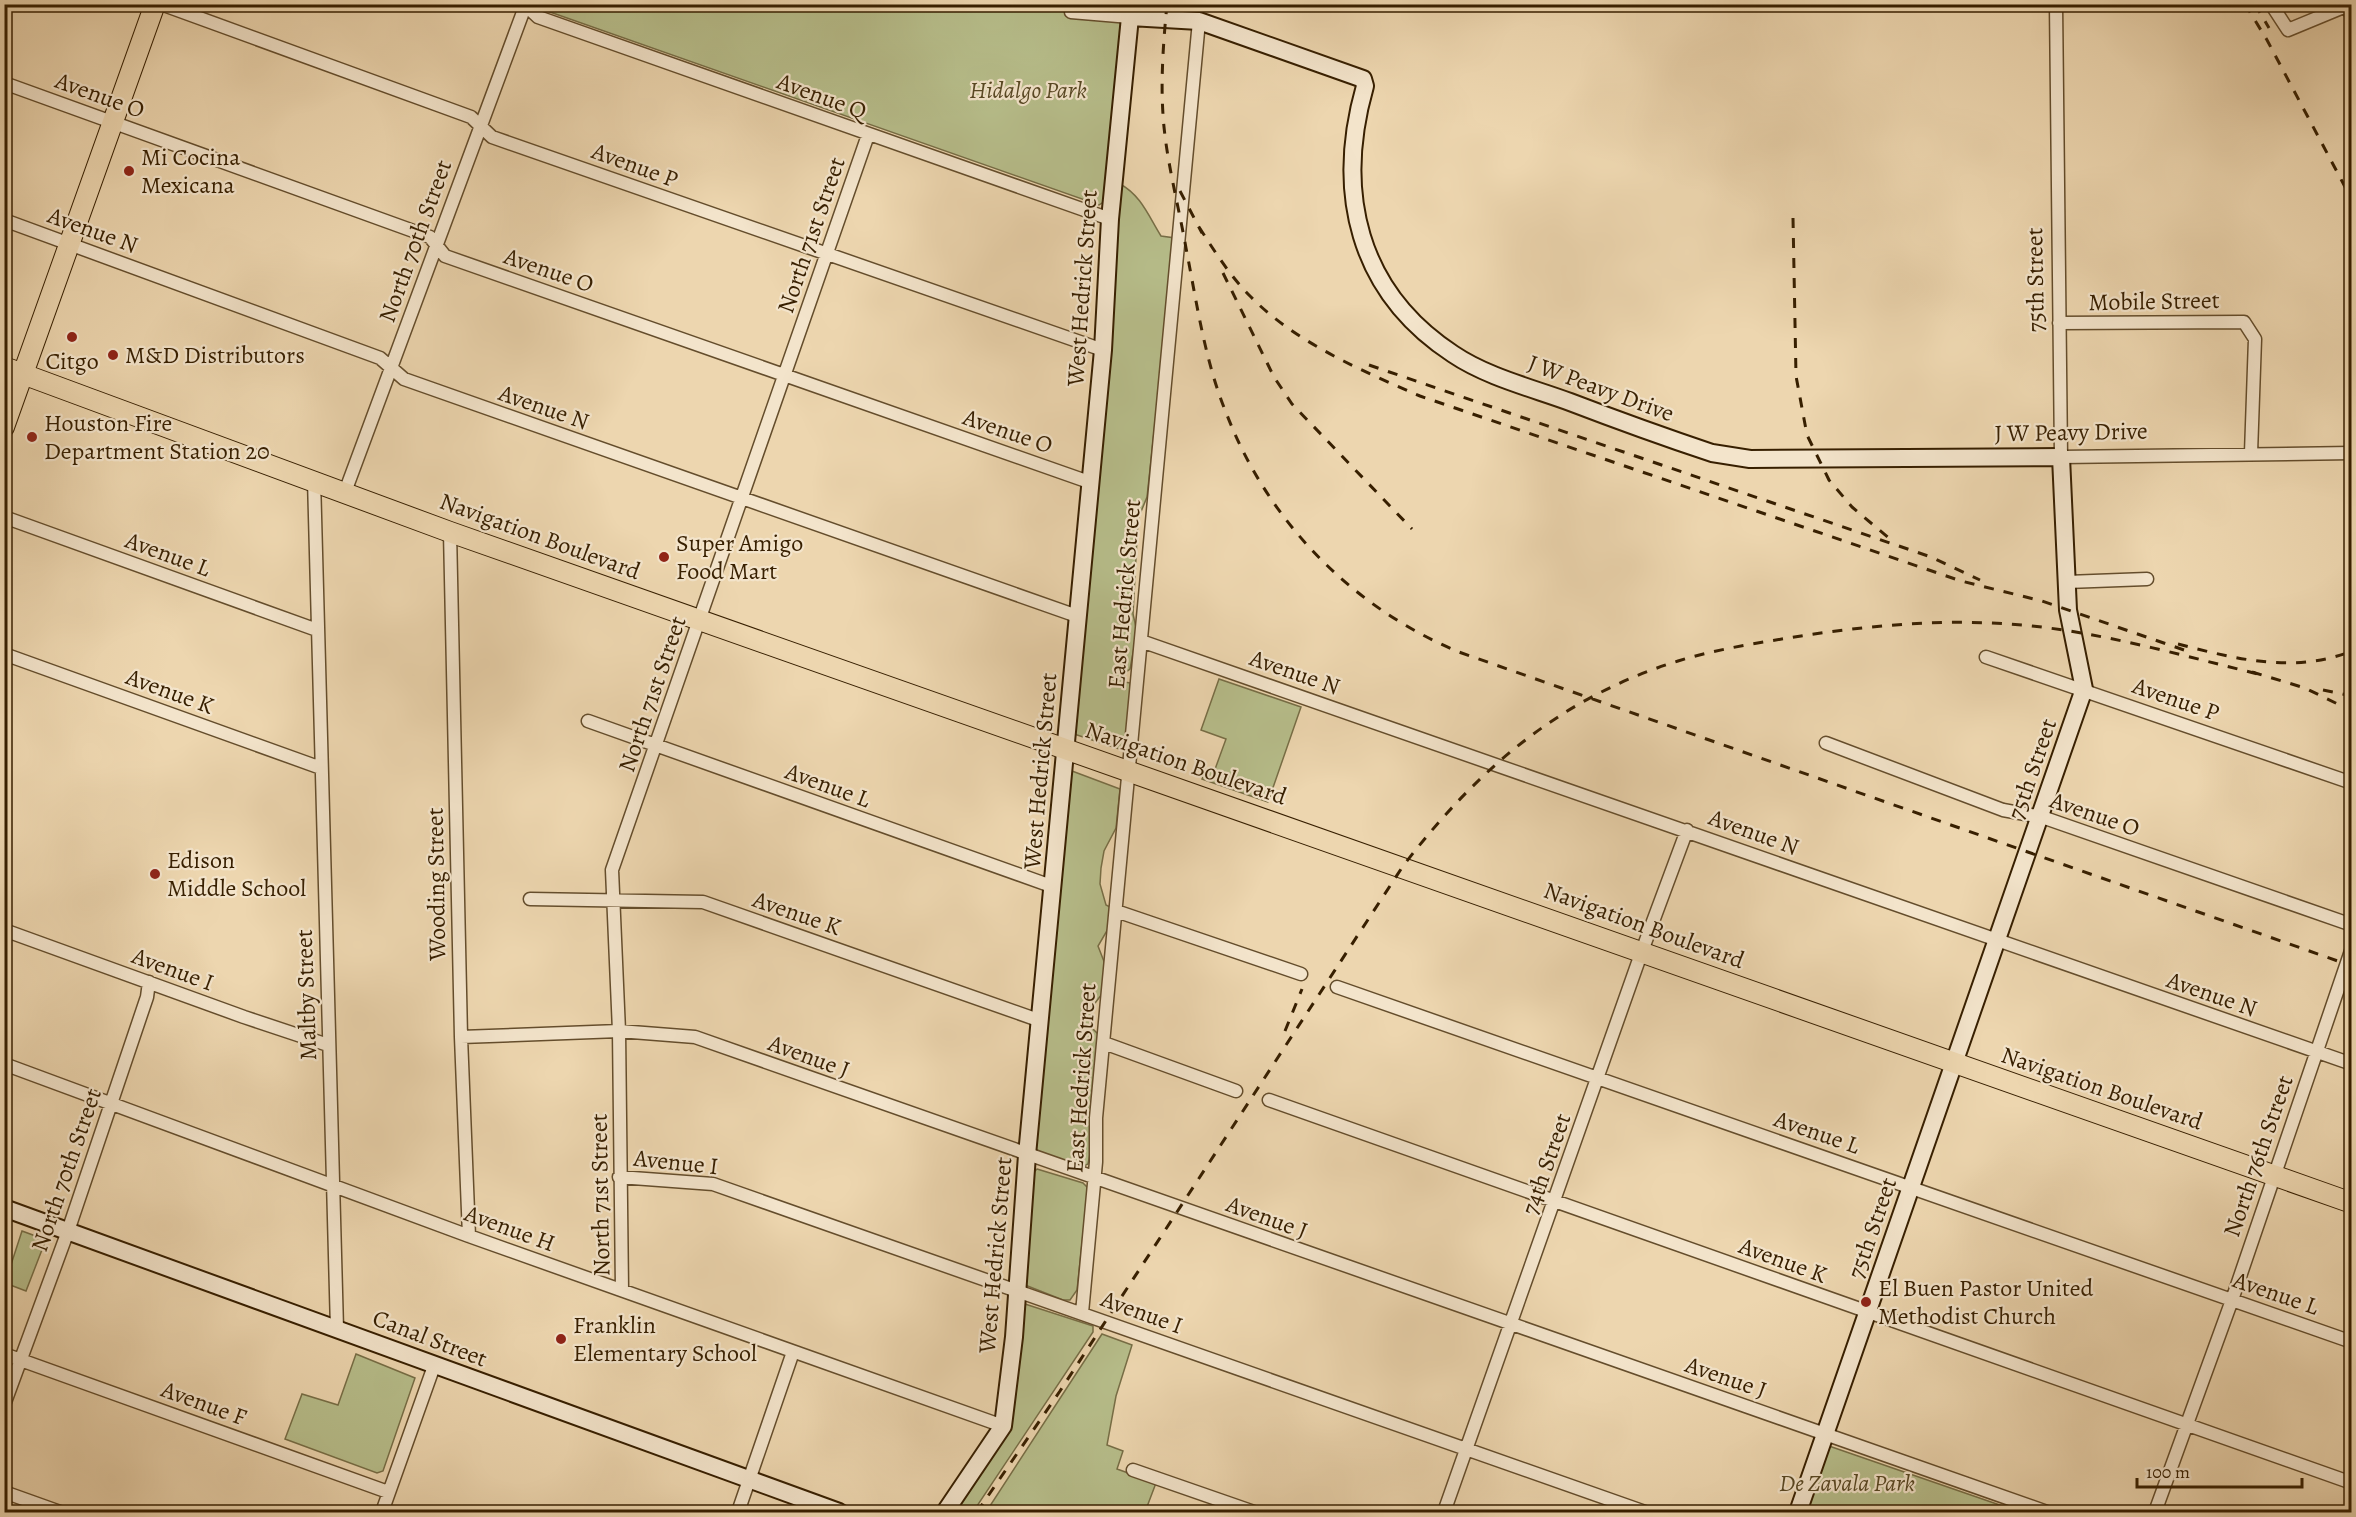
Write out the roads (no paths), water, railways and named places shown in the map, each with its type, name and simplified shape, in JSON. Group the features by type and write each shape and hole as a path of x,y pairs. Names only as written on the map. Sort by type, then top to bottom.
{"main road":[{"path":"4,427 155,4"},
{"name":"Navigation Boulevard","path":"4,367 314,479 450,532 2352,1203"}],"street":[{"name":"Avenue P","path":"161,4 471,117 492,137 1103,350"},
{"name":"75th Street","path":"1798,1512 1995,941 2042,817 2084,689 2068,610 2061,457 2056,4"},
{"path":"2271,4 2289,30 2346,6 2352,16"},
{"name":"North 70th Street","path":"345,492 525,5"},
{"name":"Avenue Q","path":"525,5 538,17 1110,219"},
{"name":"J W Peavy Drive","path":"1071,12 1199,21 1363,79 1365,86 1354,130 1351,159 1353,191 1362,238 1384,287 1401,309 1426,335 1455,355 1492,374 1712,453 1750,459 2352,453"},
{"name":"West Hedrick Street","path":"945,1512 1003,1426 1014,1337 1015,1291 1027,1155 1103,350 1110,219 1130,17"},
{"name":"East Hedrick Street","path":"1082,1313 1095,1179 1096,1118 1199,21"},
{"name":"Avenue O","path":"4,83 430,237 445,256 1089,482"},
{"name":"North 71st Street","path":"622,1290 619,1031 612,870 868,135"},
{"name":"Avenue N","path":"4,220 380,358 404,379 1077,616"},
{"name":"Mobile Street","path":"2060,323 2244,322 2248,324 2255,339 2251,453"},
{"name":"Maltby Street","path":"314,479 337,1329"},
{"name":"Avenue L","path":"4,517 317,630"},
{"name":"Wooding Street","path":"450,532 461,1036 469,1236"},
{"path":"2067,582 2147,579"},
{"name":"Avenue N","path":"1141,641 2352,1064"},
{"name":"Avenue K","path":"4,654 321,768"},
{"name":"Avenue P","path":"1986,657 2352,783"},
{"name":"Avenue L","path":"588,721 1054,887"},
{"name":"Avenue O","path":"1826,743 2002,810 2042,817 2352,924"},
{"name":"74th Street","path":"1444,1512 1687,830"},
{"name":"Avenue K","path":"530,899 703,902 1041,1021"},
{"path":"1116,911 1301,974"},
{"name":"Avenue I","path":"4,930 328,1045"},
{"name":"North 76th Street","path":"2155,1512 2232,1300 2272,1175 2352,948"},
{"name":"North 70th Street","path":"4,1405 68,1231 147,997 149,982"},
{"name":"Avenue L","path":"1337,987 2352,1342"},
{"name":"Avenue J","path":"461,1036 619,1031 695,1037 2047,1512"},
{"path":"1104,1043 1236,1091"},
{"name":"Avenue H","path":"4,1064 469,1236 1003,1426"},
{"name":"Avenue K","path":"1269,1100 2352,1483"},
{"name":"Avenue I","path":"619,1177 713,1184 1646,1512"},
{"name":"Canal Street","path":"4,1208 839,1512"},
{"path":"738,1512 793,1352"},
{"name":"Avenue F","path":"4,1354 388,1492"},
{"path":"382,1512 434,1366"},
{"path":"1133,1470 1254,1512"},
{"path":"4,1492 60,1512"}],"railway":[{"path":"1167,4 1162,81 1166,142 1207,354 1219,395 1245,454 1266,491 1291,526 1319,558 1350,586 1384,612 1420,634 1459,652 2352,966"},
{"path":"2245,4 2267,40 2352,200"},
{"path":"2255,4 2269,28"},
{"path":"1180,191 1202,233"},
{"path":"1793,218 1796,376 1807,435 1829,480 1852,507 1890,539"},
{"path":"1199,227 1223,264 1243,289 1288,328 1353,366 1420,396 1961,581 2042,601 2184,650"},
{"path":"1223,273 1274,377 1292,404 1412,529"},
{"path":"1369,365 1931,557 1980,580"},
{"path":"977,1512 1060,1391 1403,866 1460,799 1491,769 1524,741 1558,717 1595,695 1635,676 1694,656 1807,635 1920,623 1976,622 2032,626 2089,634 2258,674"},
{"path":"2178,644 2243,659 2287,663 2330,658 2352,651"},
{"path":"2252,672 2305,688 2352,711"},
{"path":"2323,690 2352,696"},
{"path":"1285,1031 1302,989"}],"place":[{"name":"Mi Cocina Mexicana","path":"129,171"},
{"name":"Citgo","path":"72,337"},
{"name":"M&D Distributors","path":"113,355"},
{"name":"Houston Fire Department Station 20","path":"32,437"},
{"name":"Super Amigo Food Mart","path":"664,557"},
{"name":"Edison Middle School","path":"155,874"},
{"name":"El Buen Pastor United Methodist Church","path":"1866,1302"},
{"name":"Franklin Elementary School","path":"561,1339"}],"park label":[{"name":"Hidalgo Park","path":"1028,90"},
{"name":"De Zavala Park","path":"1847,1483"}]}
